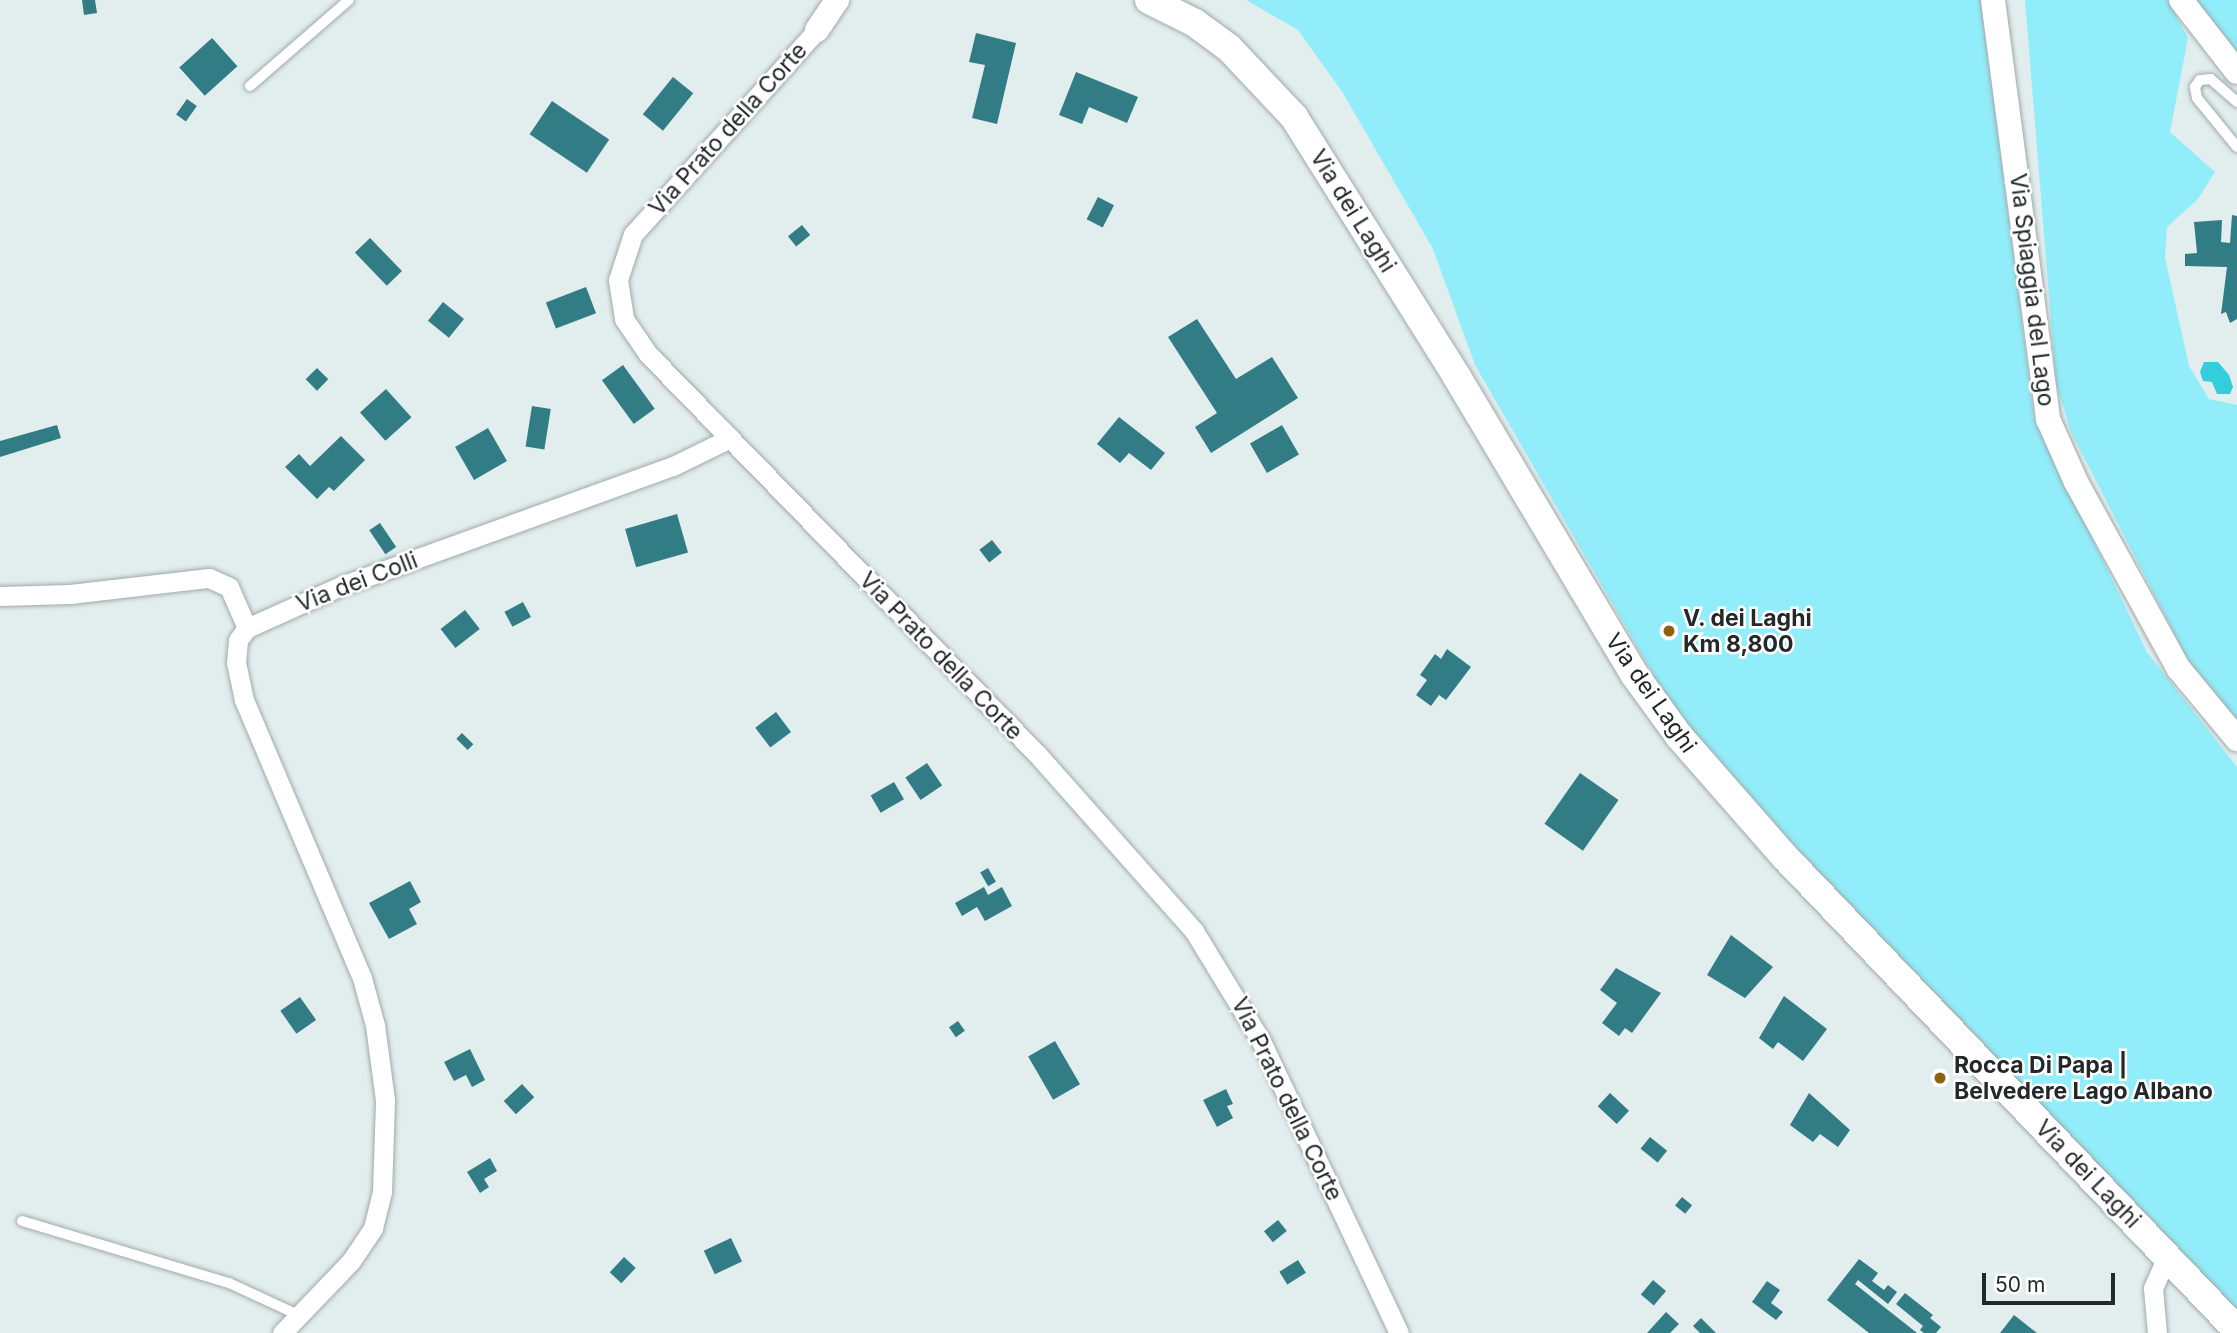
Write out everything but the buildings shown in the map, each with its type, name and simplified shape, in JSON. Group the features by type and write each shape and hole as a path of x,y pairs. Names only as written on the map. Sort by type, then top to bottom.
{"main road":[{"name":"Via dei Laghi","path":"1149,0 1195,23 1228,48 1294,117 1435,342 1634,674 1684,742 1785,857 2237,1330"}],"street":[{"path":"813,0 817,30"},
{"path":"817,30 837,0"},
{"name":"Via Spiaggia del Lago","path":"1993,0 2048,419 2076,482 2179,669 2237,739"},
{"path":"2181,0 2237,72"},
{"name":"Via Prato della Corte","path":"817,30 640,225 620,264 619,300 628,328 728,439 1037,754 1200,939 1260,1039 1399,1333"},
{"name":"Via dei Colli","path":"247,628 341,586 673,466 728,439"},
{"path":"0,596 70,594 209,578 229,587 247,628 236,649 244,700 362,978 375,1025 384,1087 386,1154 376,1220 351,1261 296,1314 282,1333"},
{"path":"2157,1333 2153,1288 2167,1257"}],"lane":[{"path":"250,86 349,0"},
{"path":"2237,102 2211,79 2200,80 2195,87 2197,98 2237,147"},
{"path":"22,1221 229,1283 296,1314"}],"shaded area":[{"path":"1246,0 1981,0 2034,417 2147,652 2237,767 2237,1311 1884,948 1676,714 1475,365 1433,249 1343,93 1298,30"},
{"path":"2025,0 2168,0 2188,38 2170,132 2215,172 2198,199 2167,227 2165,258 2189,366 2209,399 2237,405 2237,728 2198,680 2071,432 2056,383"},
{"path":"2191,0 2237,0 2237,58"},
{"path":"2204,362 2218,362 2229,375 2233,387 2230,394 2217,394 2212,382 2203,381 2200,372"}],"place":[{"name":"V. dei Laghi Km 8,800","path":"1669,631"},
{"name":"Rocca Di Papa | Belvedere Lago Albano","path":"1940,1078"}]}
